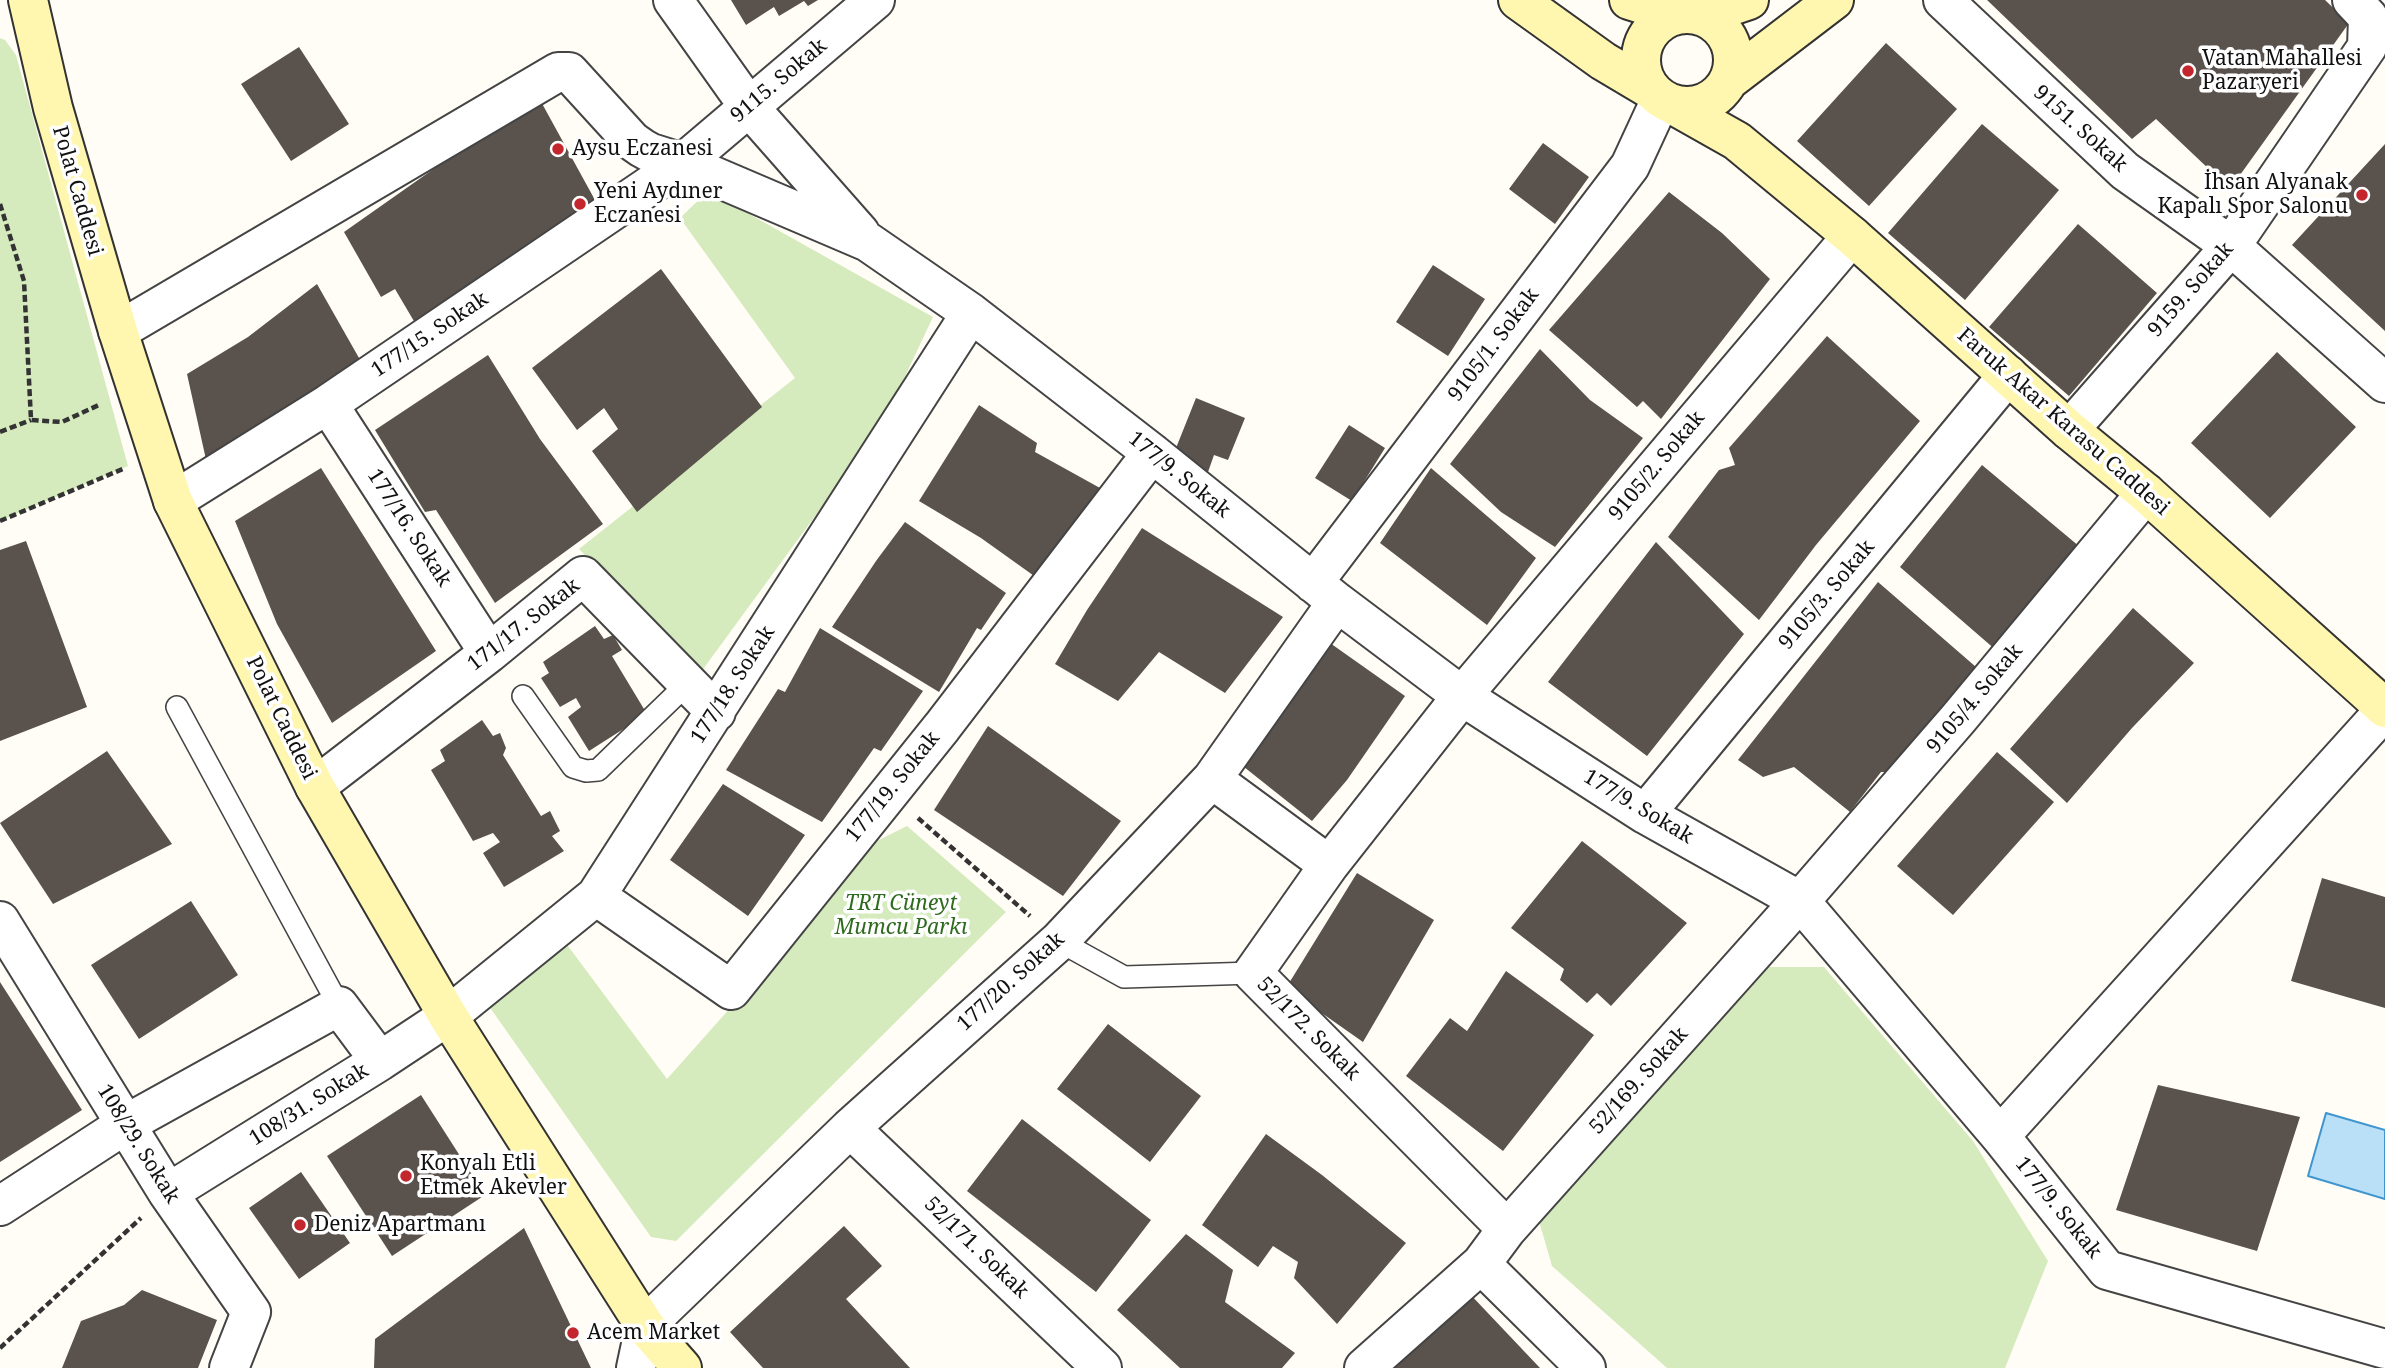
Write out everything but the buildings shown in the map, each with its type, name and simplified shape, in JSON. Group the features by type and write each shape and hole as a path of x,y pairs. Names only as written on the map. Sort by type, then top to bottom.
{"main road":[{"name":"Polat Caddesi","path":"28,0 53,108 118,331 173,501 314,787 448,1016 645,1326 682,1368"},
{"name":"Faruk Akar Karasu Caddesi","path":"1518,0 1603,61 1737,141 1852,236 2069,430 2146,493 2385,709"},
{"path":"1629,0 1689,15"},
{"path":"1749,0 1662,21 1651,31 1643,45 1640,60 1642,75 1662,98 1691,107 1706,103 1834,0"},
{"name":"Faruk Akar Karasu Caddesi","path":"1689,15 1713,22 1723,31 1730,43 1732,68 1724,87 1737,141"}],"street":[{"name":"177/9. Sokak","path":"673,0 749,107 868,242"},
{"name":"9115. Sokak","path":"683,163 875,0"},
{"name":"9151. Sokak","path":"1943,0 2125,171 2231,246 2385,383"},
{"name":"9159. Sokak","path":"2069,430 2231,246 2367,47 2368,17 2352,0"},
{"name":"177/9. Sokak","path":"118,331 558,72 567,71 637,145 651,153 683,163 868,242 971,313 1152,453 1325,593 1462,696 1645,814 1800,901 2000,1136 2107,1270 2385,1349"},
{"name":"9105/1. Sokak","path":"1325,593 1630,166 1662,98"},
{"name":"177/15. Sokak","path":"173,501 328,404 683,163"},
{"name":"9105/2. Sokak","path":"1253,973 1328,865 1462,696 1852,236"},
{"name":"177/18. Sokak","path":"448,1016 596,895 971,313"},
{"name":"9105/3. Sokak","path":"1645,814 2008,375"},
{"name":"177/16. Sokak","path":"328,404 489,653"},
{"name":"177/19. Sokak","path":"596,895 730,990 942,727 1152,453"},
{"name":"9105/4. Sokak","path":"1800,901 1958,719 2146,493"},
{"name":"171/17. Sokak","path":"314,787 489,653 583,576 716,712"},
{"name":"177/20. Sokak","path":"645,1326 850,1128 1059,941 1212,779 1325,593"},
{"path":"2000,1136 2385,709"},
{"path":"1212,779 1328,865"},
{"name":"52/169. Sokak","path":"1364,1368 1481,1264 1507,1229 1800,901"},
{"name":"108/29. Sokak","path":"0,920 168,1193 251,1312 229,1368"},
{"name":"52/172. Sokak","path":"1253,973 1507,1229"},
{"path":"0,1206 126,1124 340,1006 380,1061"},
{"name":"108/31. Sokak","path":"168,1193 448,1016"},
{"name":"52/171. Sokak","path":"850,1128 1101,1368"},
{"path":"1481,1264 1586,1368"},
{"path":"636,1368 645,1326"}],"lane":[{"path":"523,696 573,767 586,771 597,770 688,683"},
{"path":"177,707 340,1006"},
{"name":"52/172. Sokak","path":"1059,941 1124,977 1253,973"}],"path":[{"path":"0,204 24,281 31,420"},
{"path":"0,432 31,420 62,422 137,388"},
{"path":"0,521 128,467"},
{"path":"888,792 1059,941"},
{"path":"0,1348 168,1193"}],"green space":[{"path":"0,38 5,40 16,55 128,466 0,521"},
{"path":"708,191 933,317 883,423 701,672 579,549 795,378 680,218"},
{"name":"TRT Cüneyt Mumcu Parkı","path":"907,826 1006,912 676,1241 651,1237 484,999 568,946 667,1079 748,988 867,846"},
{"path":"1759,967 1824,967 1973,1141 2048,1261 2005,1368 1667,1368 1552,1266 1539,1221"}],"water":[{"path":"2326,1113 2385,1130 2385,1199 2308,1176"}],"place":[{"name":"Vatan Mahallesi Pazaryeri","path":"2188,71"},
{"name":"Aysu Eczanesi","path":"558,149"},
{"name":"İhsan Alyanak Kapalı Spor Salonu","path":"2362,195"},
{"name":"Yeni Aydıner Eczanesi","path":"580,204"},
{"name":"Konyalı Etli Etmek Akevler","path":"406,1176"},
{"name":"Deniz Apartmanı","path":"300,1225"},
{"name":"Acem Market","path":"573,1333"}]}
